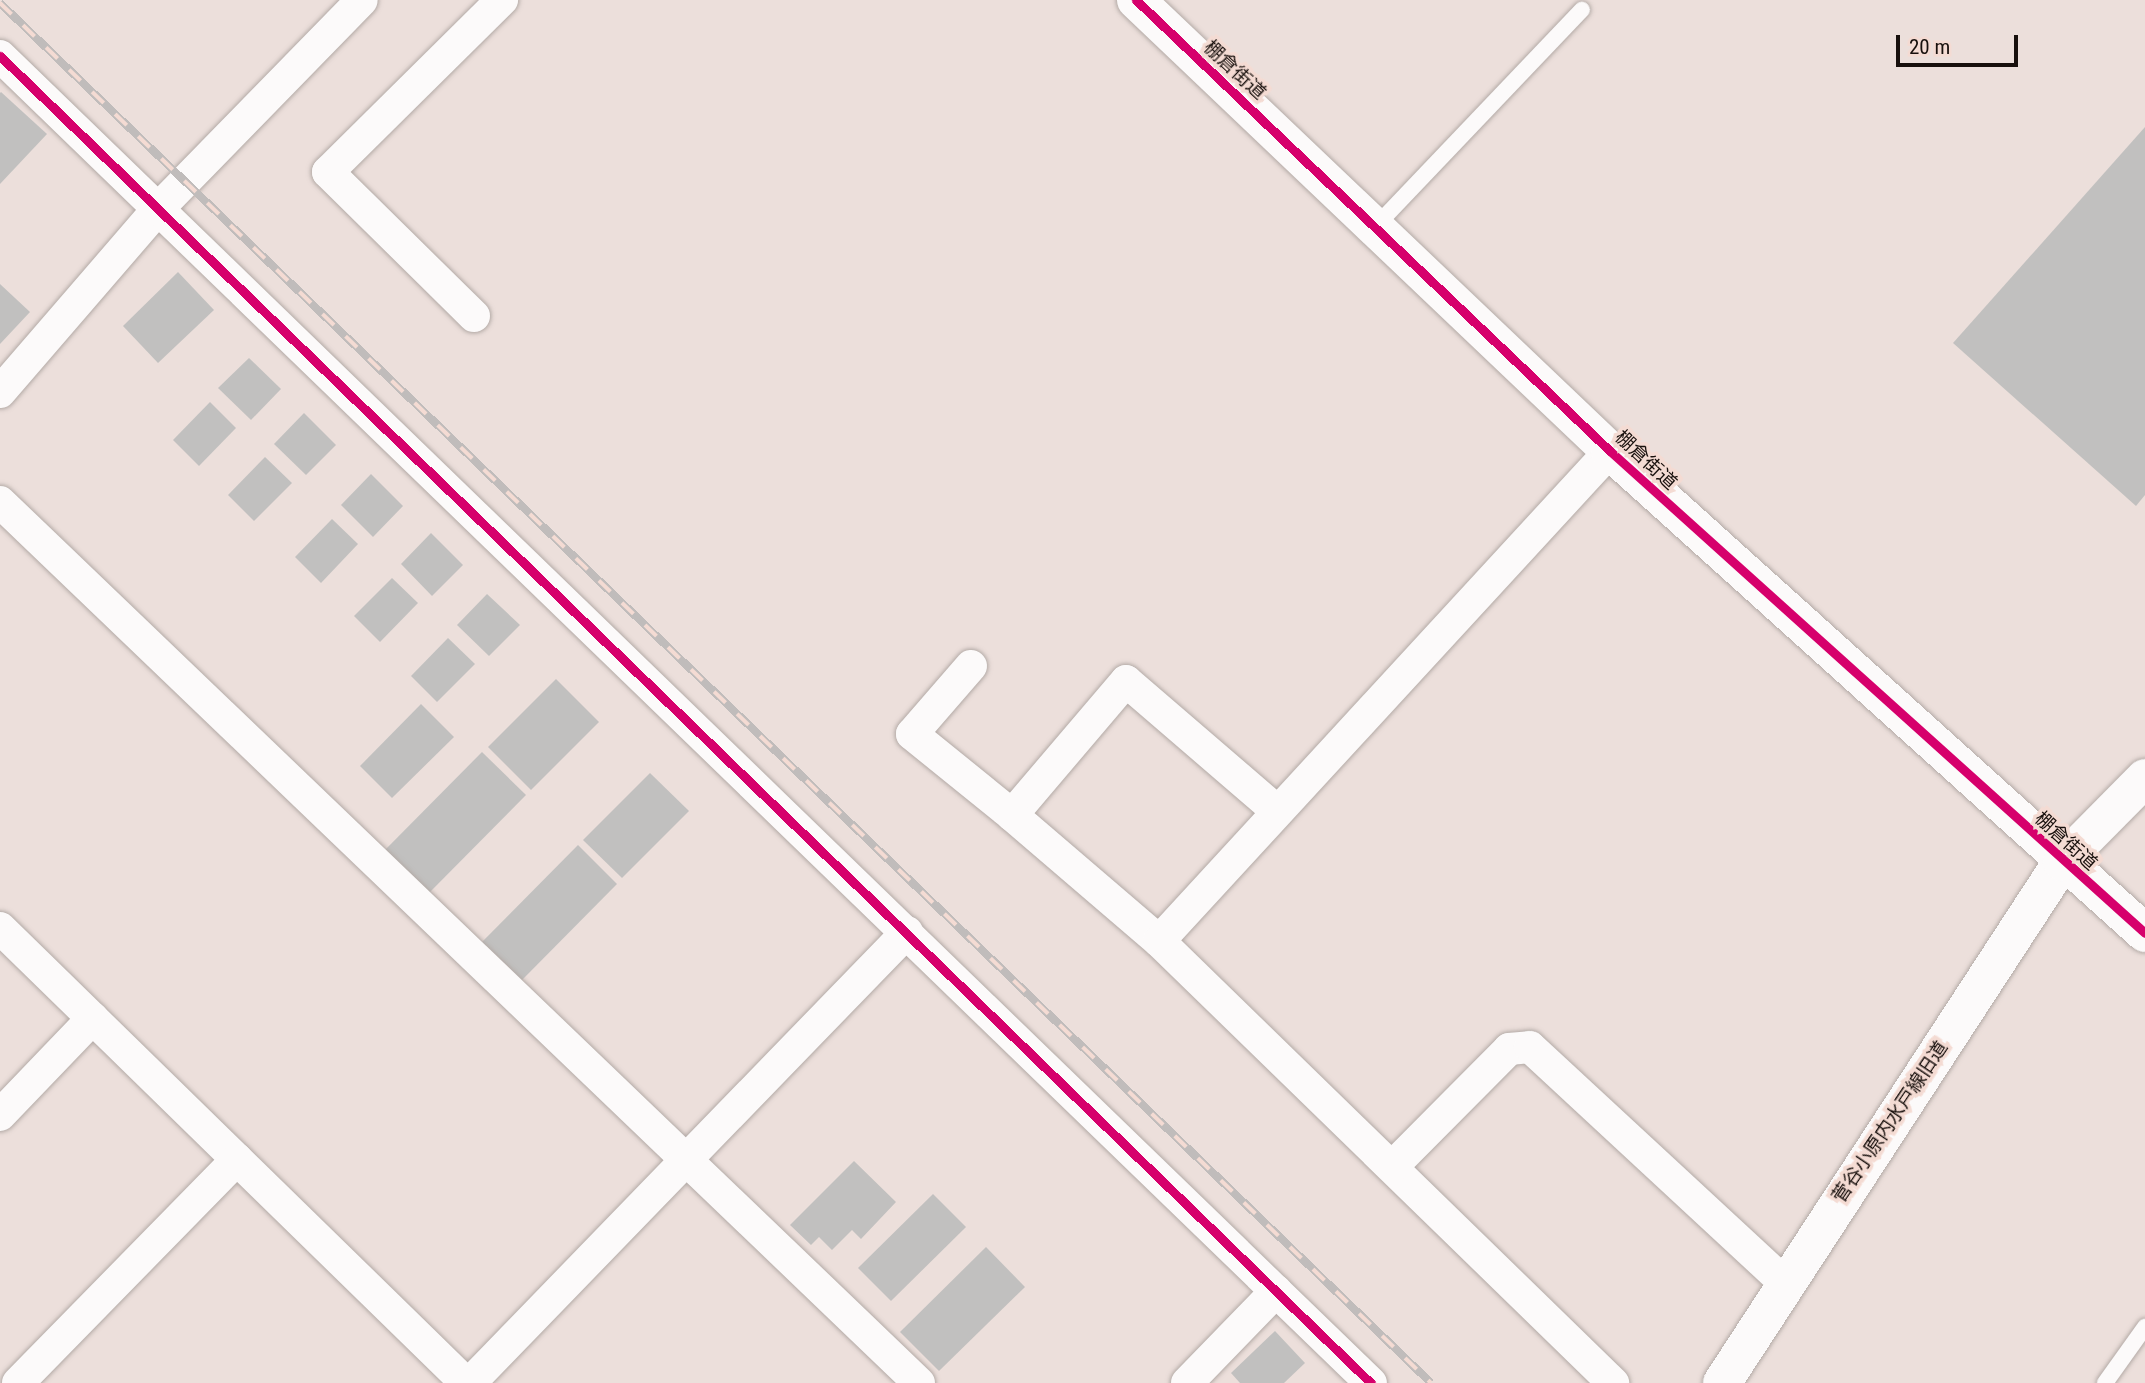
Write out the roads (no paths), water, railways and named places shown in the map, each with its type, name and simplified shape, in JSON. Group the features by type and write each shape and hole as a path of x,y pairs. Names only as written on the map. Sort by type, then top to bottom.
{"street":[{"path":"0,392 157,210 362,0"},
{"path":"474,316 328,172 502,0"},
{"name":"棚倉街道","path":"1136,0 1610,451 2062,862 2145,933"},
{"path":"0,56 1371,1383"},
{"path":"1159,941 1610,451"},
{"path":"0,502 919,1383"},
{"path":"971,666 912,734 1012,815 1159,941 1613,1383"},
{"path":"1012,815 1126,681 1277,811"},
{"name":"菅谷小原内水戸線旧道","path":"1722,1383 1783,1281 2062,862 2145,778"},
{"path":"0,928 468,1383 907,932"},
{"path":"0,1115 93,1018"},
{"path":"1392,1167 1509,1049 1530,1047 1783,1281"},
{"path":"18,1383 237,1159"},
{"path":"1187,1383 1276,1291"}],"lane":[{"path":"1375,227 1582,10"},
{"path":"2105,1383 2145,1327"}],"railway":[{"path":"0,3 1431,1383"}]}
